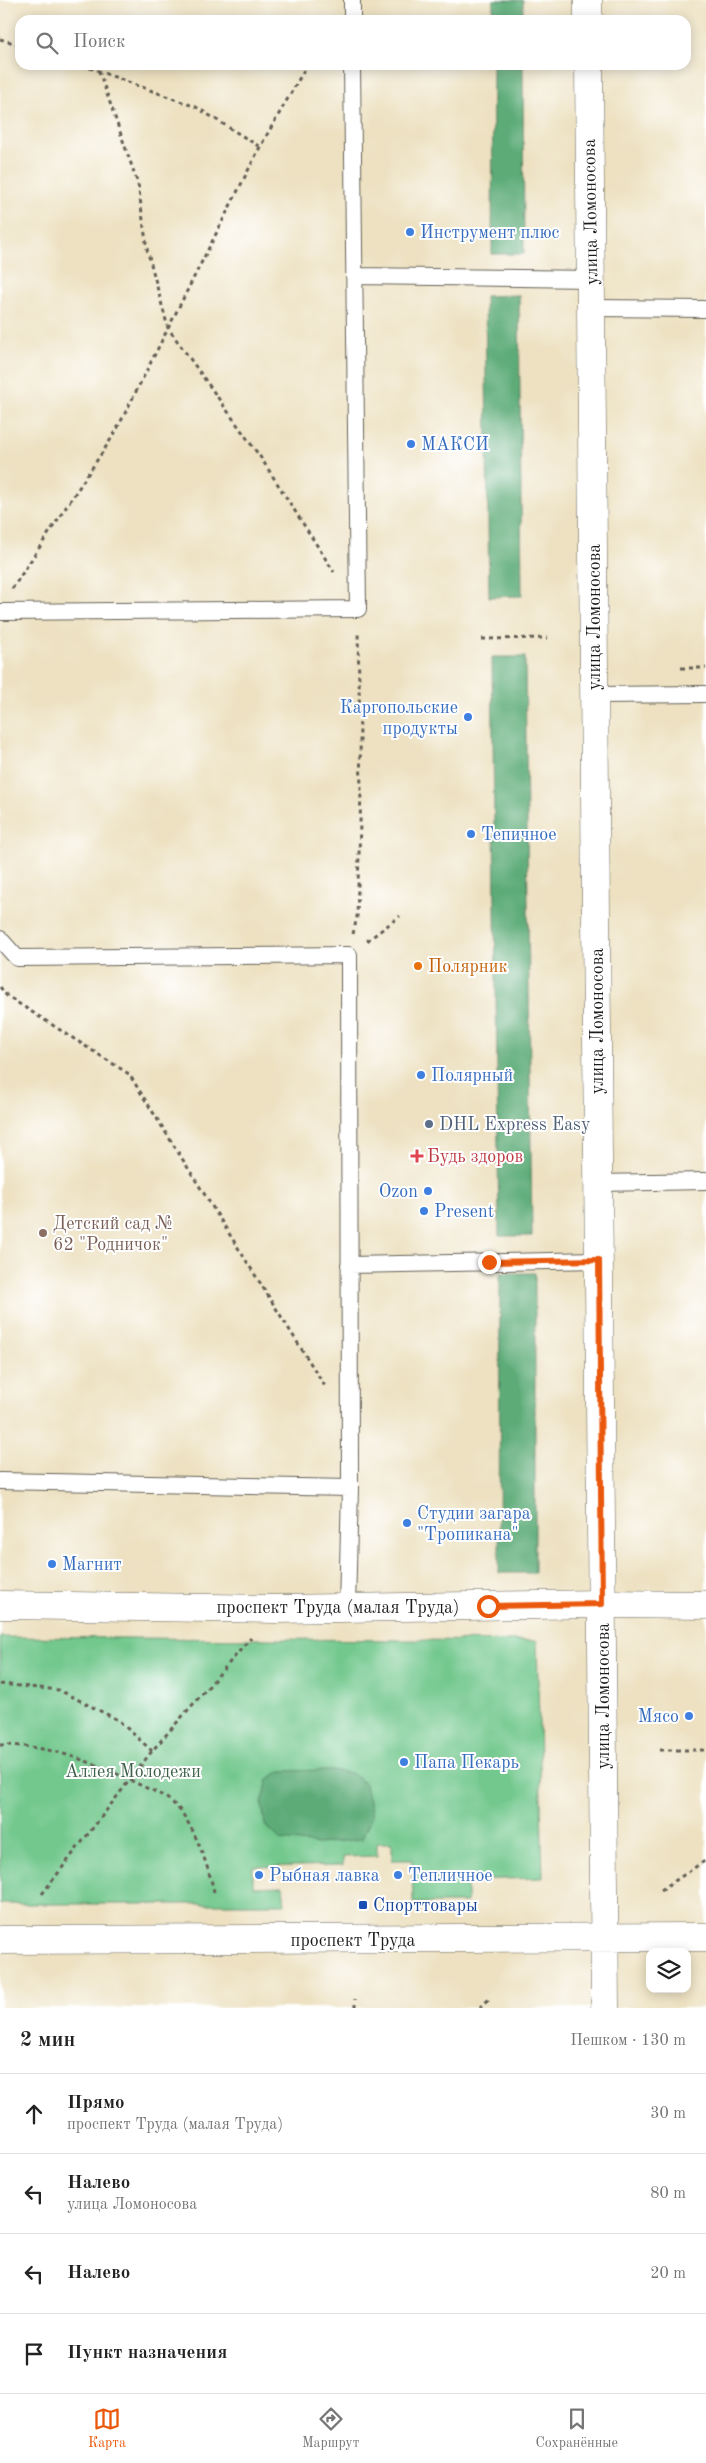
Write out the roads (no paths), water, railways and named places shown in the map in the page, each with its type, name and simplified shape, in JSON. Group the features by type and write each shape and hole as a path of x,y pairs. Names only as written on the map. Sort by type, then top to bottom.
{"main road":[{"path":"588,0 588,15"},
{"name":"улица Ломоносова","path":"589,70 605,2008"},
{"name":"проспект Труда (малая Труда)","path":"0,1605 276,1609 602,1604 706,1605"},
{"name":"проспект Труда","path":"0,1940 604,1939 706,1937"}],"lane":[{"path":"352,0 352,15"},
{"path":"0,612 358,609 352,70"},
{"path":"354,276 590,279"},
{"path":"592,308 706,309"},
{"path":"595,695 706,694"},
{"path":"0,939 17,958 349,955 350,1488 348,1608"},
{"path":"598,1183 706,1182"},
{"path":"349,1265 599,1260"},
{"path":"0,1481 350,1488"}],"place":[{"name":"Инструмент плюс","path":"410,232"},
{"name":"МАКСИ","path":"411,444"},
{"name":"Каргопольские продукты","path":"468,717"},
{"name":"Тепичное","path":"471,834"},
{"name":"Полярник","path":"418,966"},
{"name":"Полярный","path":"421,1075"},
{"name":"DHL Express Easy","path":"429,1124"},
{"name":"Будь здоров","path":"417,1156"},
{"name":"Ozon","path":"428,1191"},
{"name":"Present","path":"424,1211"},
{"name":"Детский сад № 62 \"Родничок\"","path":"43,1233"},
{"name":"Студии загара \"Тропикана\"","path":"407,1523"},
{"name":"Магнит","path":"52,1564"},
{"name":"Мясо","path":"689,1716"},
{"name":"Папа Пекарь","path":"404,1762"},
{"name":"Рыбная лавка","path":"259,1875"},
{"name":"Тепличное","path":"398,1875"},
{"name":"Спорттовары","path":"363,1905"}],"park label":[{"name":"Аллея Молодежи","path":"133,1771"}]}
